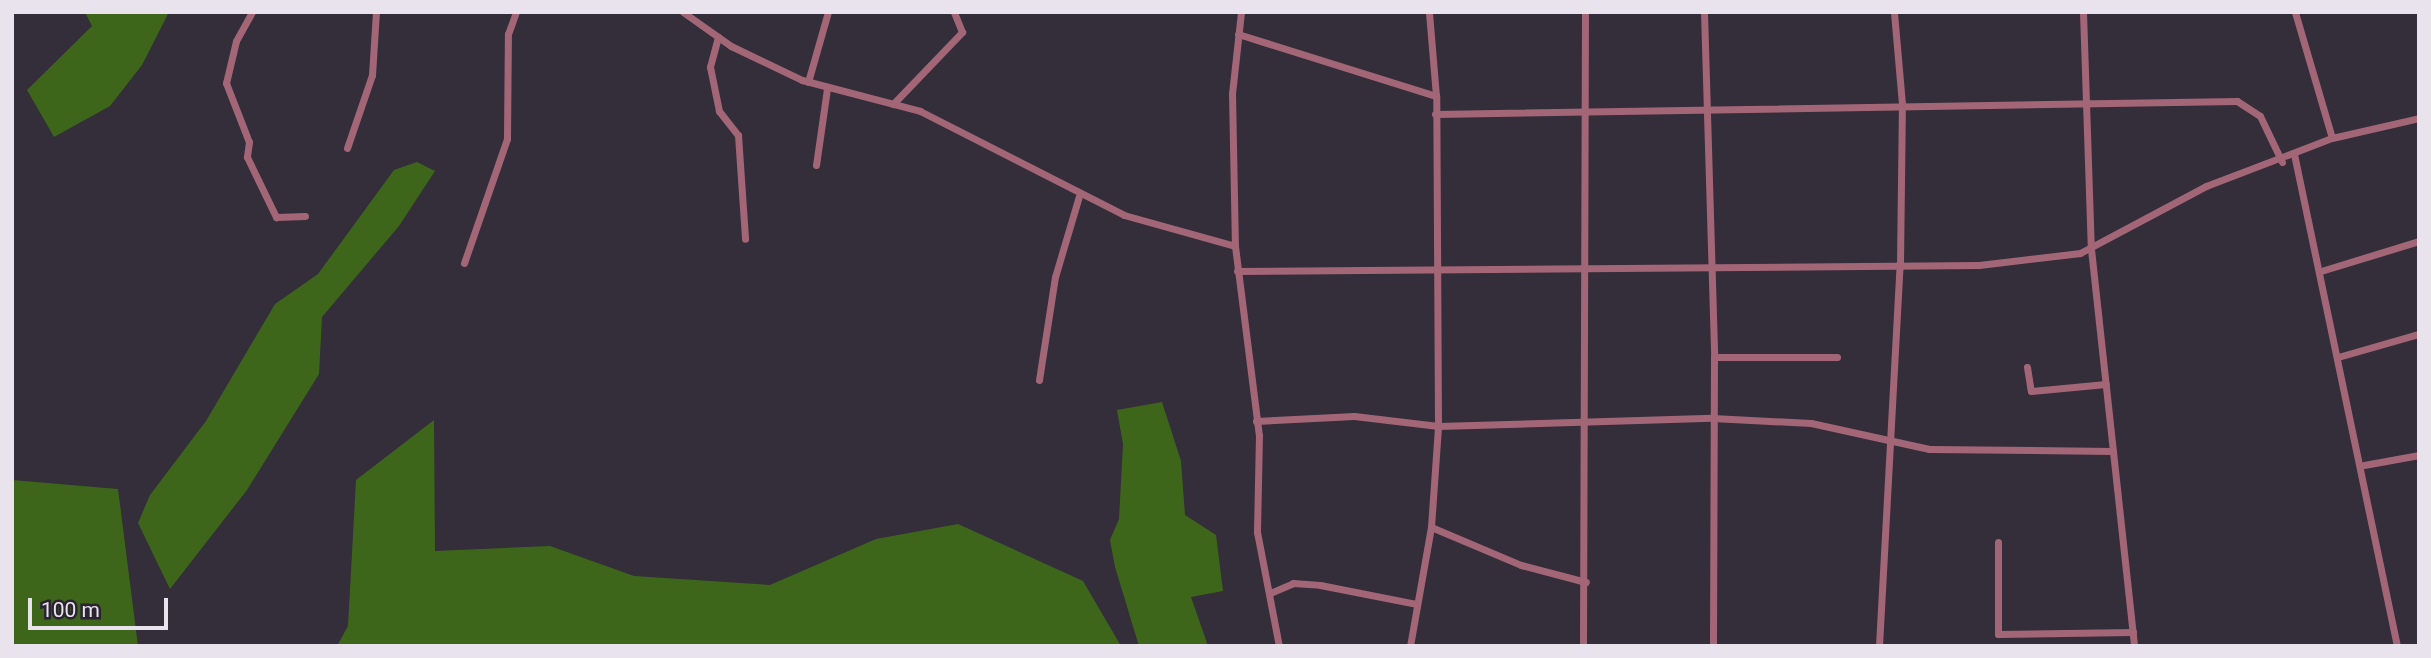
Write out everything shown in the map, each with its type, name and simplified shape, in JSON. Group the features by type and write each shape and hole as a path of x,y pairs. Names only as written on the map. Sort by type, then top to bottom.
{"street":[{"path":"252,12 236,41 226,83 249,142 247,157 276,217 306,216"},
{"path":"347,148 372,75 376,12"},
{"path":"464,263 507,139 508,34 516,12"},
{"path":"683,12 718,37 808,82 893,104 954,126 1079,195 1138,220 1235,246"},
{"path":"808,82 828,12"},
{"path":"893,104 962,32 954,12"},
{"path":"1241,12 1238,34 1235,246 1256,421 1254,503 1279,646"},
{"path":"1409,646 1431,527 1438,426 1432,268 1436,96 1429,12"},
{"path":"1583,646 1586,582 1590,110 1585,12"},
{"path":"1704,12 1710,112 1714,357 1713,646"},
{"path":"1879,646 1888,437 1900,263 1902,104 1894,12"},
{"path":"2083,12 2091,249 2134,646"},
{"path":"2295,12 2332,138"},
{"path":"1238,34 1436,96"},
{"path":"718,37 710,67 719,111 738,135 745,239"},
{"path":"816,165 827,89"},
{"path":"1435,114 1590,110 1710,112 1902,104 2085,107 2247,103 2282,162"},
{"path":"1237,271 1432,268 1588,270 1712,262 1979,265 2091,249 2206,187 2282,162 2332,138 2419,118"},
{"path":"2294,154 2364,464 2397,646"},
{"path":"1039,380 1055,277 1079,195"},
{"path":"2321,271 2419,241"},
{"path":"2338,356 2419,334"},
{"path":"1714,357 1836,357"},
{"path":"2027,367 2031,391 2106,384"},
{"path":"1256,421 1354,415 1438,426 1588,418 1712,418 1811,423 1888,437 1929,449 2113,451"},
{"path":"2364,464 2419,455"},
{"path":"1431,527 1521,565 1586,582"},
{"path":"1998,542 1998,634 2133,632"},
{"path":"1270,593 1293,583 1320,585 1417,604"}],"green space":[{"path":"85,12 169,12 142,65 110,106 54,137 27,90 92,26"},
{"path":"417,162 435,171 399,226 322,317 319,374 247,490 170,589 138,523 150,495 206,421 275,304 318,274 394,170"},
{"path":"1162,402 1181,461 1185,515 1216,535 1223,591 1191,597 1208,646 1139,646 1115,567 1110,540 1119,519 1123,444 1117,410"},
{"path":"434,420 435,551 550,546 634,576 770,585 876,539 958,524 1083,581 1121,646 337,646 348,626 356,480"},
{"path":"12,480 118,489 138,646 12,646"}]}
